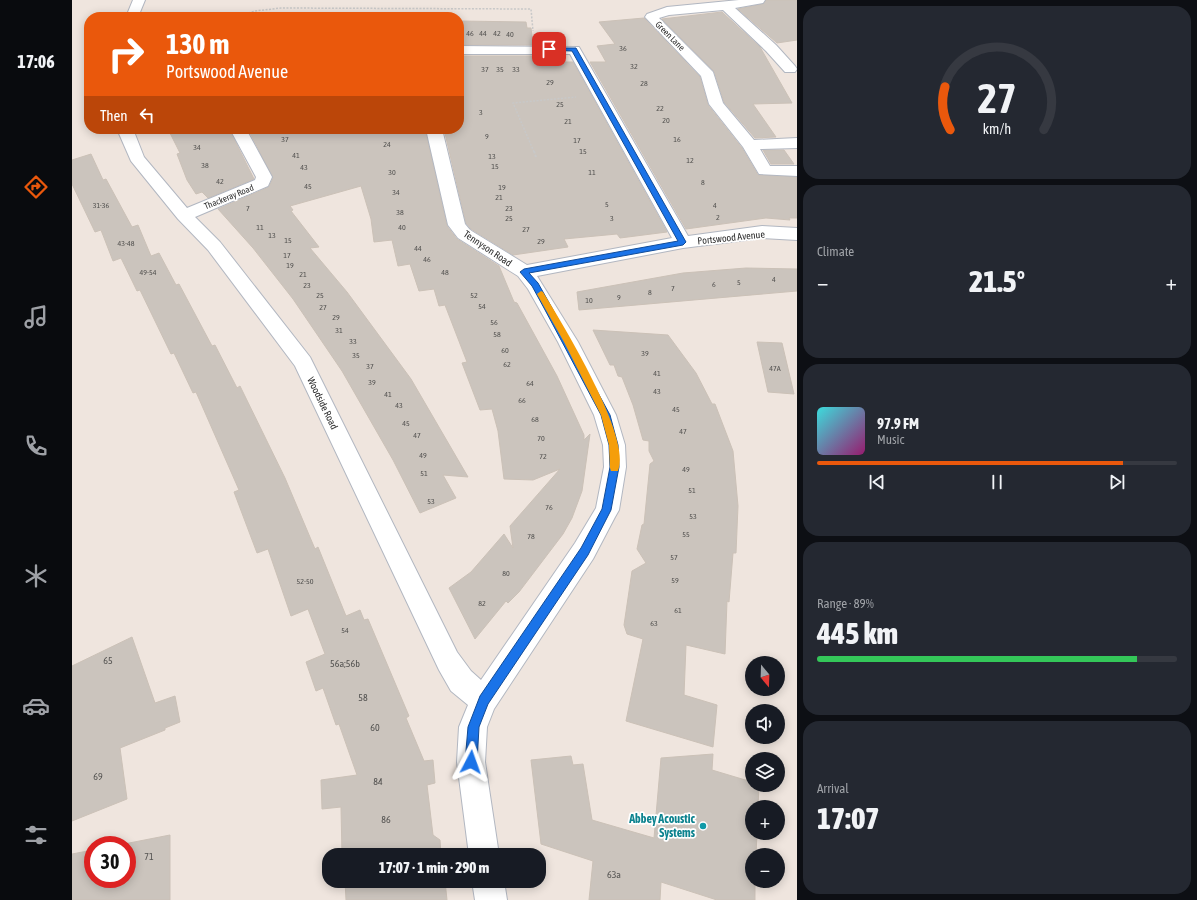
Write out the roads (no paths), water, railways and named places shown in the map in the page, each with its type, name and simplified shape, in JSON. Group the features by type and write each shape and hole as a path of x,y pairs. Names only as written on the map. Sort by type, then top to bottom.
{"street":[{"path":"134,12 139,0"},
{"name":"Green Lane","path":"759,0 726,6 667,11 651,17 708,75 716,104 750,145 765,171 797,171"},
{"path":"726,6 771,48 790,69"},
{"path":"464,50 574,50 683,242"},
{"name":"Woodside Road","path":"127,134 137,158 184,215 214,246 303,362 448,661 461,681 484,700"},
{"name":"Thackeray Road","path":"184,215 262,183 264,177 241,134"},
{"name":"Tennyson Road","path":"435,134 457,225 464,234 524,272 535,285 564,335 605,415 614,445 614,467 606,510 584,552 484,700 473,727 471,762 483,848"},
{"path":"750,145 797,143"},
{"name":"Portswood Avenue","path":"524,272 683,242 762,232 797,234"},
{"path":"489,888 491,900"}],"place":[{"name":"Abbey Acoustic Systems","path":"703,826"}]}
